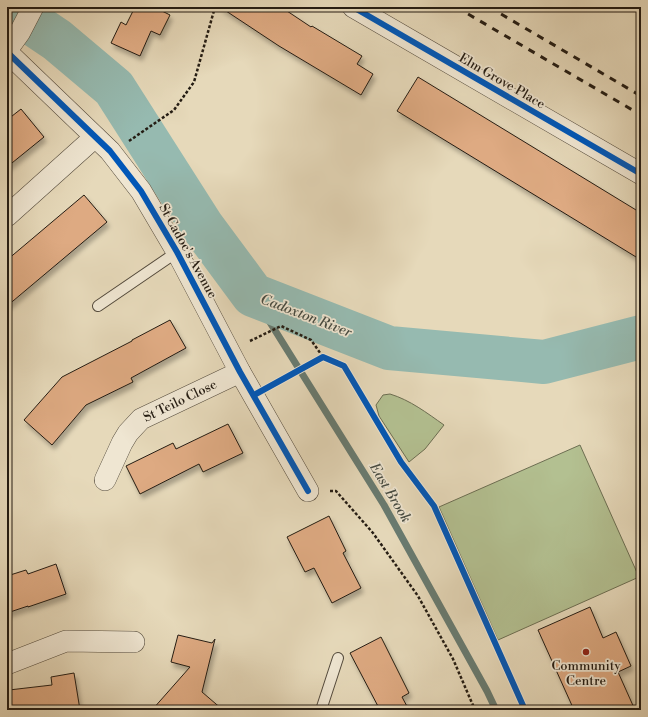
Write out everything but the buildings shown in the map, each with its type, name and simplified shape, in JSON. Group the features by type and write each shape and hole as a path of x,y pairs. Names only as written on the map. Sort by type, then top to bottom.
{"street":[{"path":"7,51 20,32 33,7"},
{"name":"Elm Grove Place","path":"353,7 641,174"},
{"name":"St Cadoc's Avenue","path":"7,51 110,151 141,191 177,252 240,372 308,491"},
{"path":"7,216 95,137"},
{"name":"St Teilo Close","path":"105,480 122,443 128,433 141,419 240,372"},
{"path":"7,664 66,641 134,642"}],"lane":[{"path":"98,306 177,252"},
{"path":"321,710 338,658"}],"path":[{"path":"130,140 174,110 194,82 215,7"},
{"path":"254,339 282,326 311,340 321,358 330,360"},
{"path":"308,491 336,491 373,533 418,596 453,659 476,710"}],"green space":[{"path":"390,394 411,403 444,425 425,449 409,462 379,416 376,405 383,395"},
{"path":"580,445 639,577 498,640 439,507"}],"waterway":[{"name":"Cadoxton River","path":"8,7 57,40 114,88 202,226 253,295 389,348 544,362 641,337"},
{"name":"East Brook","path":"253,295 384,505 487,691 496,710"}],"railway":[{"path":"456,7 641,115"},
{"path":"489,7 641,96"}],"cycle path":[{"path":"353,7 641,174"},
{"path":"7,52 110,151 141,191 177,252 240,372 308,491"},
{"path":"254,395 323,357 344,366 401,462 434,506 525,710"}],"place":[{"name":"Community Centre","path":"586,652"}]}
